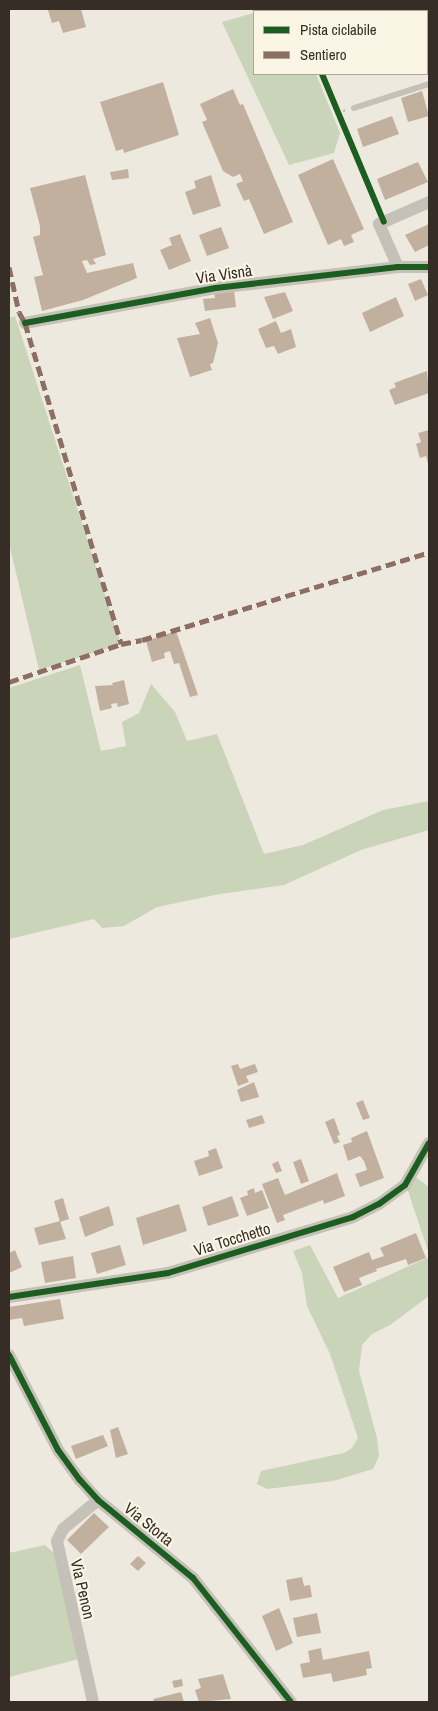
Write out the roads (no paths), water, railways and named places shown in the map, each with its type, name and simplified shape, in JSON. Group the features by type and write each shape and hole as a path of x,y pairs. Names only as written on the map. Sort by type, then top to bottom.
{"street":[{"path":"398,267 379,224 429,202"},
{"name":"Via Visnà","path":"25,323 216,288 398,267 429,267"},
{"name":"Via Tocchetto","path":"9,1297 168,1273 353,1217 379,1204 404,1185 429,1143"},
{"name":"Via Storta","path":"9,1355 58,1450 98,1500 193,1578 290,1702"},
{"name":"Via Penon","path":"93,1702 57,1541 63,1529 98,1500"}],"lane":[{"path":"354,108 429,84"}]}
